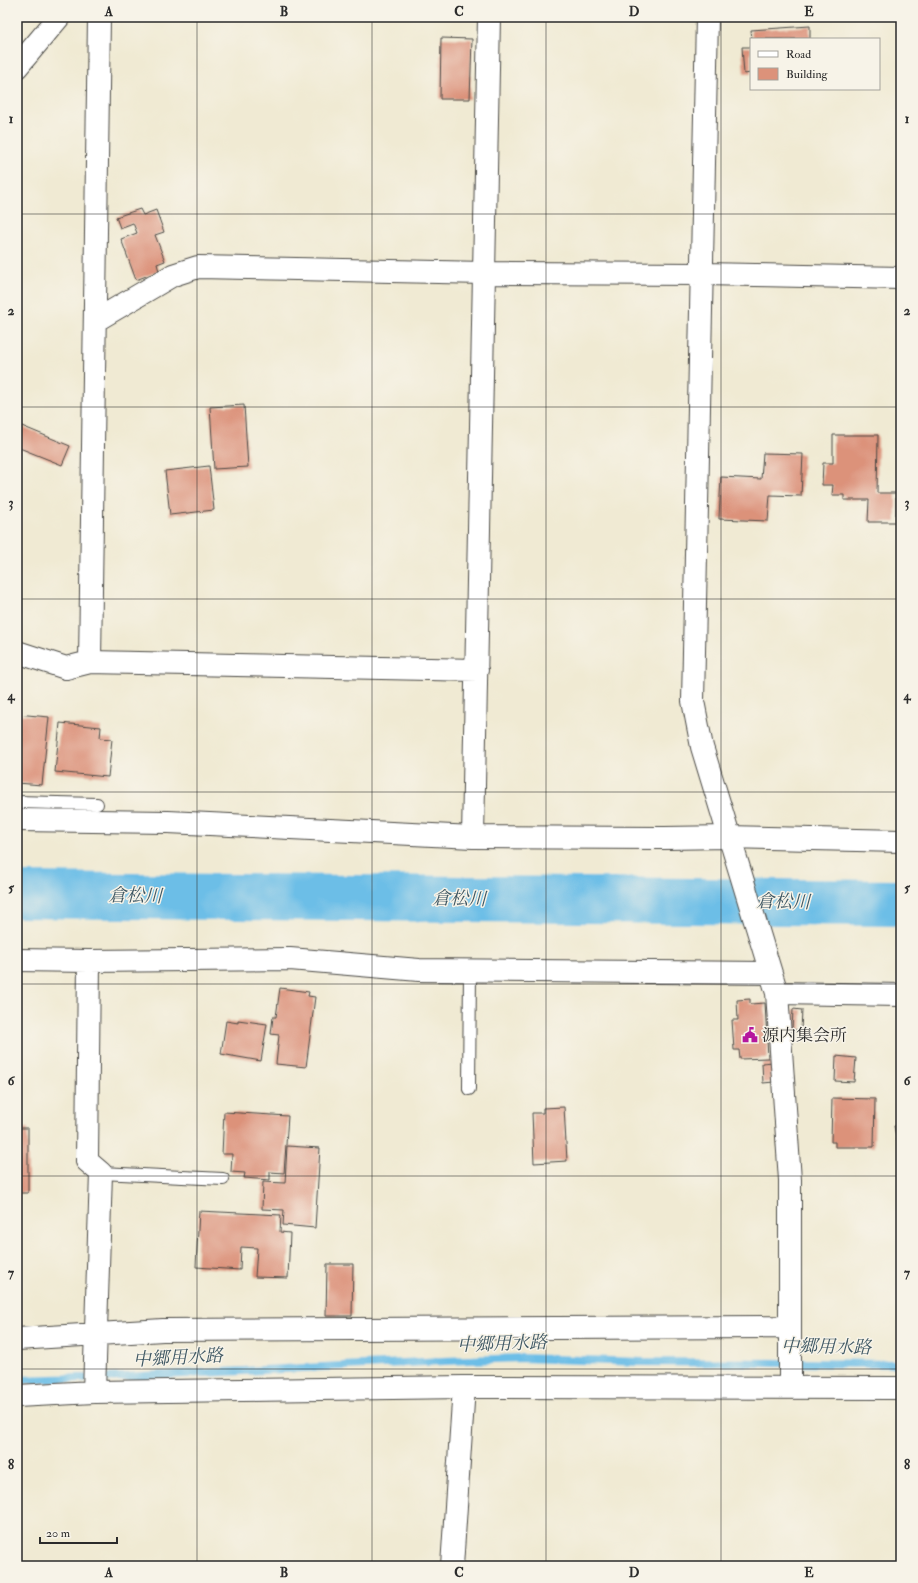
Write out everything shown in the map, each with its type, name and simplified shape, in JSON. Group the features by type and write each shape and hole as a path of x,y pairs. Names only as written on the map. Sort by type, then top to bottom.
{"street":[{"path":"17,67 59,17"},
{"path":"90,662 99,17"},
{"path":"473,837 489,17"},
{"path":"708,17 693,701 702,747 774,982 790,1180 790,1387"},
{"path":"95,321 173,275 198,267 485,273 703,274 901,278"},
{"path":"17,652 66,668 90,662 477,670"},
{"path":"17,820 168,822 473,837 729,837 901,841"},
{"path":"17,960 89,961 290,959 419,970 774,982 901,995"},
{"path":"89,961 87,1161 101,1173 94,1392"},
{"path":"17,1339 163,1330 790,1327"},
{"path":"452,1566 464,1387"},
{"path":"17,1396 94,1392 464,1387 901,1388"}],"lane":[{"path":"17,802 97,804"},
{"path":"468,1088 470,971"},
{"path":"101,1173 223,1179"}],"building":[{"path":"810,26 810,38 752,38 751,30"},
{"path":"441,38 472,39 470,99 440,99"},
{"path":"742,47 750,47 750,73 744,74"},
{"path":"140,209 143,215 156,210 164,232 155,235 165,261 157,264 159,271 136,280 121,239 137,233 133,223 120,228 116,217"},
{"path":"244,405 248,467 214,469 210,407"},
{"path":"17,424 70,446 62,465 17,447"},
{"path":"833,435 878,435 877,493 896,493 896,522 868,522 869,500 844,500 844,495 832,495 833,485 822,485 823,463 833,463"},
{"path":"763,453 803,454 801,496 770,495 768,521 719,519 721,477 761,479"},
{"path":"209,466 214,510 170,515 165,471"},
{"path":"17,714 49,717 42,785 17,783"},
{"path":"60,723 101,727 100,738 112,739 108,777 55,772"},
{"path":"280,988 309,992 308,996 315,997 306,1067 276,1064 279,1035 271,1034 273,1017 276,1017"},
{"name":"源内集会所","path":"750,999 750,1004 765,1003 768,1058 740,1059 739,1050 734,1050 732,1020 738,1020 737,1000"},
{"path":"793,1009 802,1010 801,1030 792,1030"},
{"path":"238,1020 267,1024 261,1061 221,1054 226,1021 238,1023"},
{"path":"836,1056 856,1058 854,1082 835,1081"},
{"path":"773,1062 774,1082 763,1083 762,1063"},
{"path":"832,1098 875,1099 874,1147 835,1147 835,1142 831,1142"},
{"path":"564,1107 567,1161 534,1163 532,1113 543,1113 543,1108"},
{"path":"224,1112 288,1116 284,1173 270,1172 270,1180 244,1178 245,1173 231,1172 232,1154 222,1154"},
{"path":"901,1125 901,1140 897,1141 894,1126"},
{"path":"17,1128 28,1128 28,1193 17,1193"},
{"path":"287,1146 320,1148 315,1228 283,1225 284,1210 262,1209 263,1182 285,1183"},
{"path":"199,1211 281,1215 280,1232 290,1233 288,1278 255,1277 257,1248 241,1247 240,1270 196,1267"},
{"path":"327,1264 353,1264 352,1316 326,1316"}],"waterway":[{"name":"倉松川","path":"17,895 901,903"},
{"name":"中郷用水路","path":"103,1378 521,1358 643,1362 901,1364"},
{"name":"中郷用水路","path":"17,1380 84,1378"}],"place":[{"name":"源内集会所","path":"750,1035"}]}
